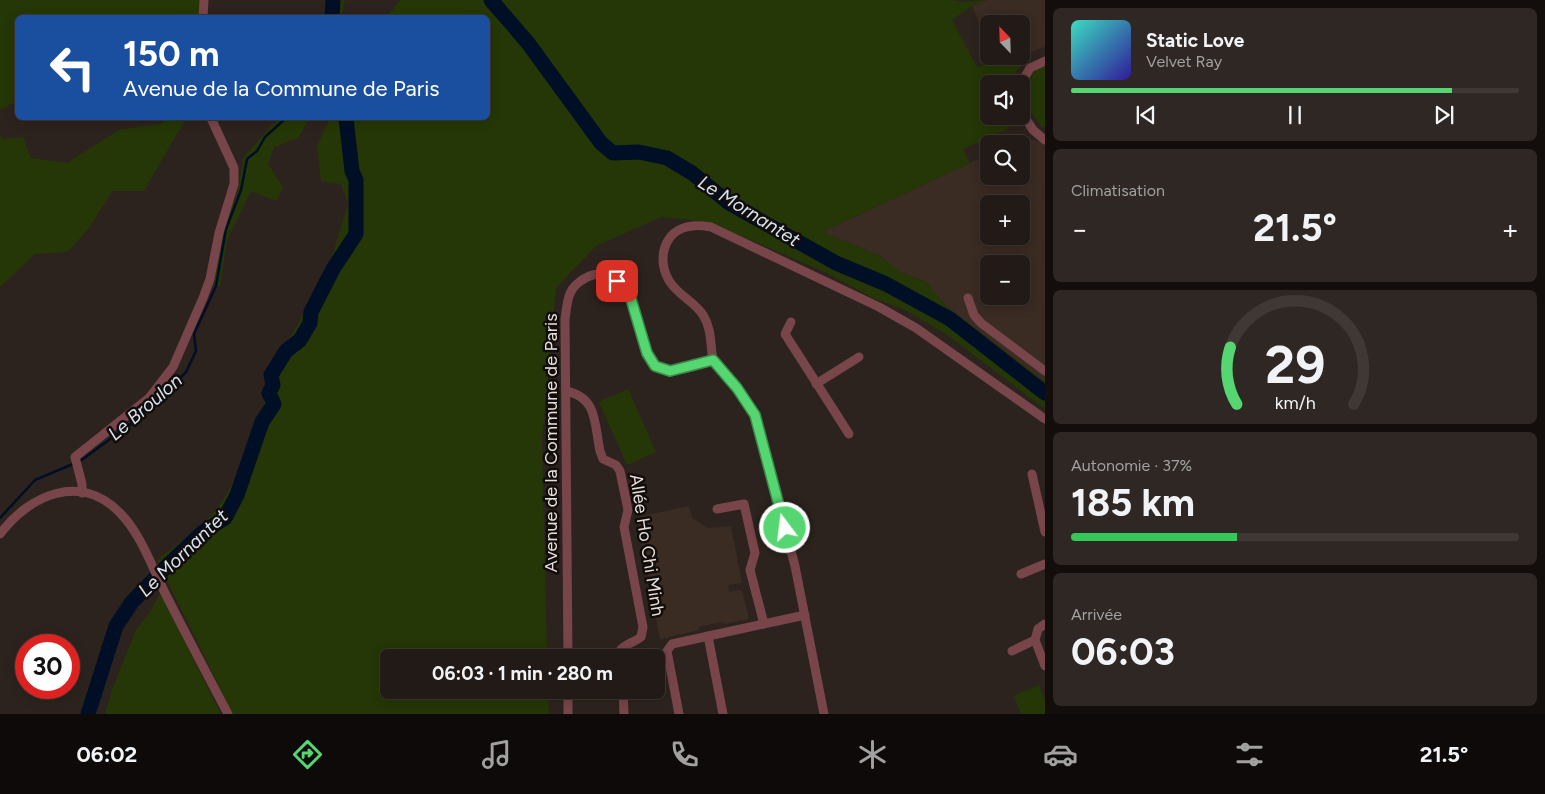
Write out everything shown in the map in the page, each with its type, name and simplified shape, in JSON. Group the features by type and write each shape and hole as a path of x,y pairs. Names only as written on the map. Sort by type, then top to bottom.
{"street":[{"path":"203,15 204,0"},
{"path":"1026,75 1030,68 1045,61"},
{"path":"82,493 82,484 75,464 75,457 149,398 172,367 210,280 219,233 234,184 234,168 213,120"},
{"path":"1030,125 1045,140"},
{"path":"824,714 795,566 755,415 737,388 713,360 710,329 702,313 670,283 664,268 663,250 671,235 690,226 711,226 879,307 916,328 1045,419"},
{"name":"Avenue de la Commune de Paris","path":"568,649 565,319 568,299 573,287 585,276 602,274 617,281 631,299 647,353 655,366 670,371 713,360"},
{"path":"968,298 974,315 981,323 1045,371"},
{"path":"791,322 785,334 849,434"},
{"path":"816,384 859,357"},
{"name":"Allée Ho Chi Minh","path":"566,391 580,394 589,403 603,459 616,465 620,471 628,510 624,526 643,627 641,637 621,649"},
{"path":"1032,474 1044,516 1045,532"},
{"path":"0,534 17,515 34,501 56,493 82,493 103,500 121,514 154,569 228,714"},
{"path":"717,509 744,504 755,553 750,570 764,624"},
{"path":"1021,574 1045,564"},
{"path":"679,714 667,651 672,644 805,615"},
{"path":"1045,624 1038,629 1035,640 1045,666"},
{"path":"708,636 723,714"},
{"path":"1012,651 1035,640"},
{"path":"568,699 568,714"},
{"path":"623,699 624,714"}],"shaded area":[{"path":"987,0 1045,0 1045,47 1030,52 1030,15 980,15 980,25 972,6"},
{"path":"1030,140 1045,141 1045,382 946,306 926,282 900,272 878,255 822,232 980,158 980,185 1030,185"},
{"path":"689,506 692,518 708,528 731,526 742,583 728,585 729,592 742,590 749,619 699,627 699,630 660,639 637,517"}],"green space":[{"path":"0,0 200,0 199,15 15,15 15,102 0,110"},
{"path":"329,0 345,0 341,15 326,15"},
{"path":"401,0 951,0 964,2 987,0 972,6 952,20 977,67 984,65 1022,65 1013,75 980,75 980,125 1009,125 1009,128 994,135 980,135 980,141 963,149 970,163 822,232 878,255 900,272 926,282 946,306 1045,382 1045,409 946,334 905,310 873,298 827,273 709,222 661,217 596,246 556,288 542,441 547,649 380,649 380,699 548,699 549,714 233,714 157,560 212,514 233,483 264,406 264,395 271,368 316,295 330,263 348,204 341,184 321,181 317,146 329,120 490,120 490,15 388,15"},
{"path":"1045,66 1045,127 1042,127 1030,110 1030,82 1034,71"},
{"path":"165,120 185,120 144,191 112,191 90,227 67,252 35,254 0,287 0,135 3,139 23,137 31,158 67,163 119,130 161,124"},
{"path":"276,120 309,120 298,138 274,147 268,164 283,187 276,201 251,191 227,240 220,286 214,286 222,233 238,191 243,158"},
{"path":"628,389 656,452 627,465 599,402"},
{"path":"160,593 221,714 105,714 111,693 137,628 149,614"},
{"path":"1039,685 1045,700 1045,714 1021,714 1014,696"}],"waterway":[{"name":"Le Mornantet","path":"332,15 333,0"},
{"name":"Le Mornantet","path":"491,0 528,43 601,143 613,153 639,152 667,158 692,173 729,203 836,263 886,284 950,319 1045,393"},
{"name":"Le Broulon","path":"79,462 140,417 186,372 196,351 194,334 216,286 226,229 241,190 247,159 257,151 265,137 284,120"},
{"name":"Le Mornantet","path":"88,714 116,626 132,602 203,532 225,518 237,495 262,422 274,404 269,393 273,385 271,375 286,351 300,340 310,323 311,312 333,269 356,234 356,180 352,171 346,120"},
{"name":"Le Broulon","path":"0,518 35,480 73,464"}],"route":[{"path":"617,281 631,299 647,353 655,366 670,371 713,360 737,388 755,415 785,528"}]}
